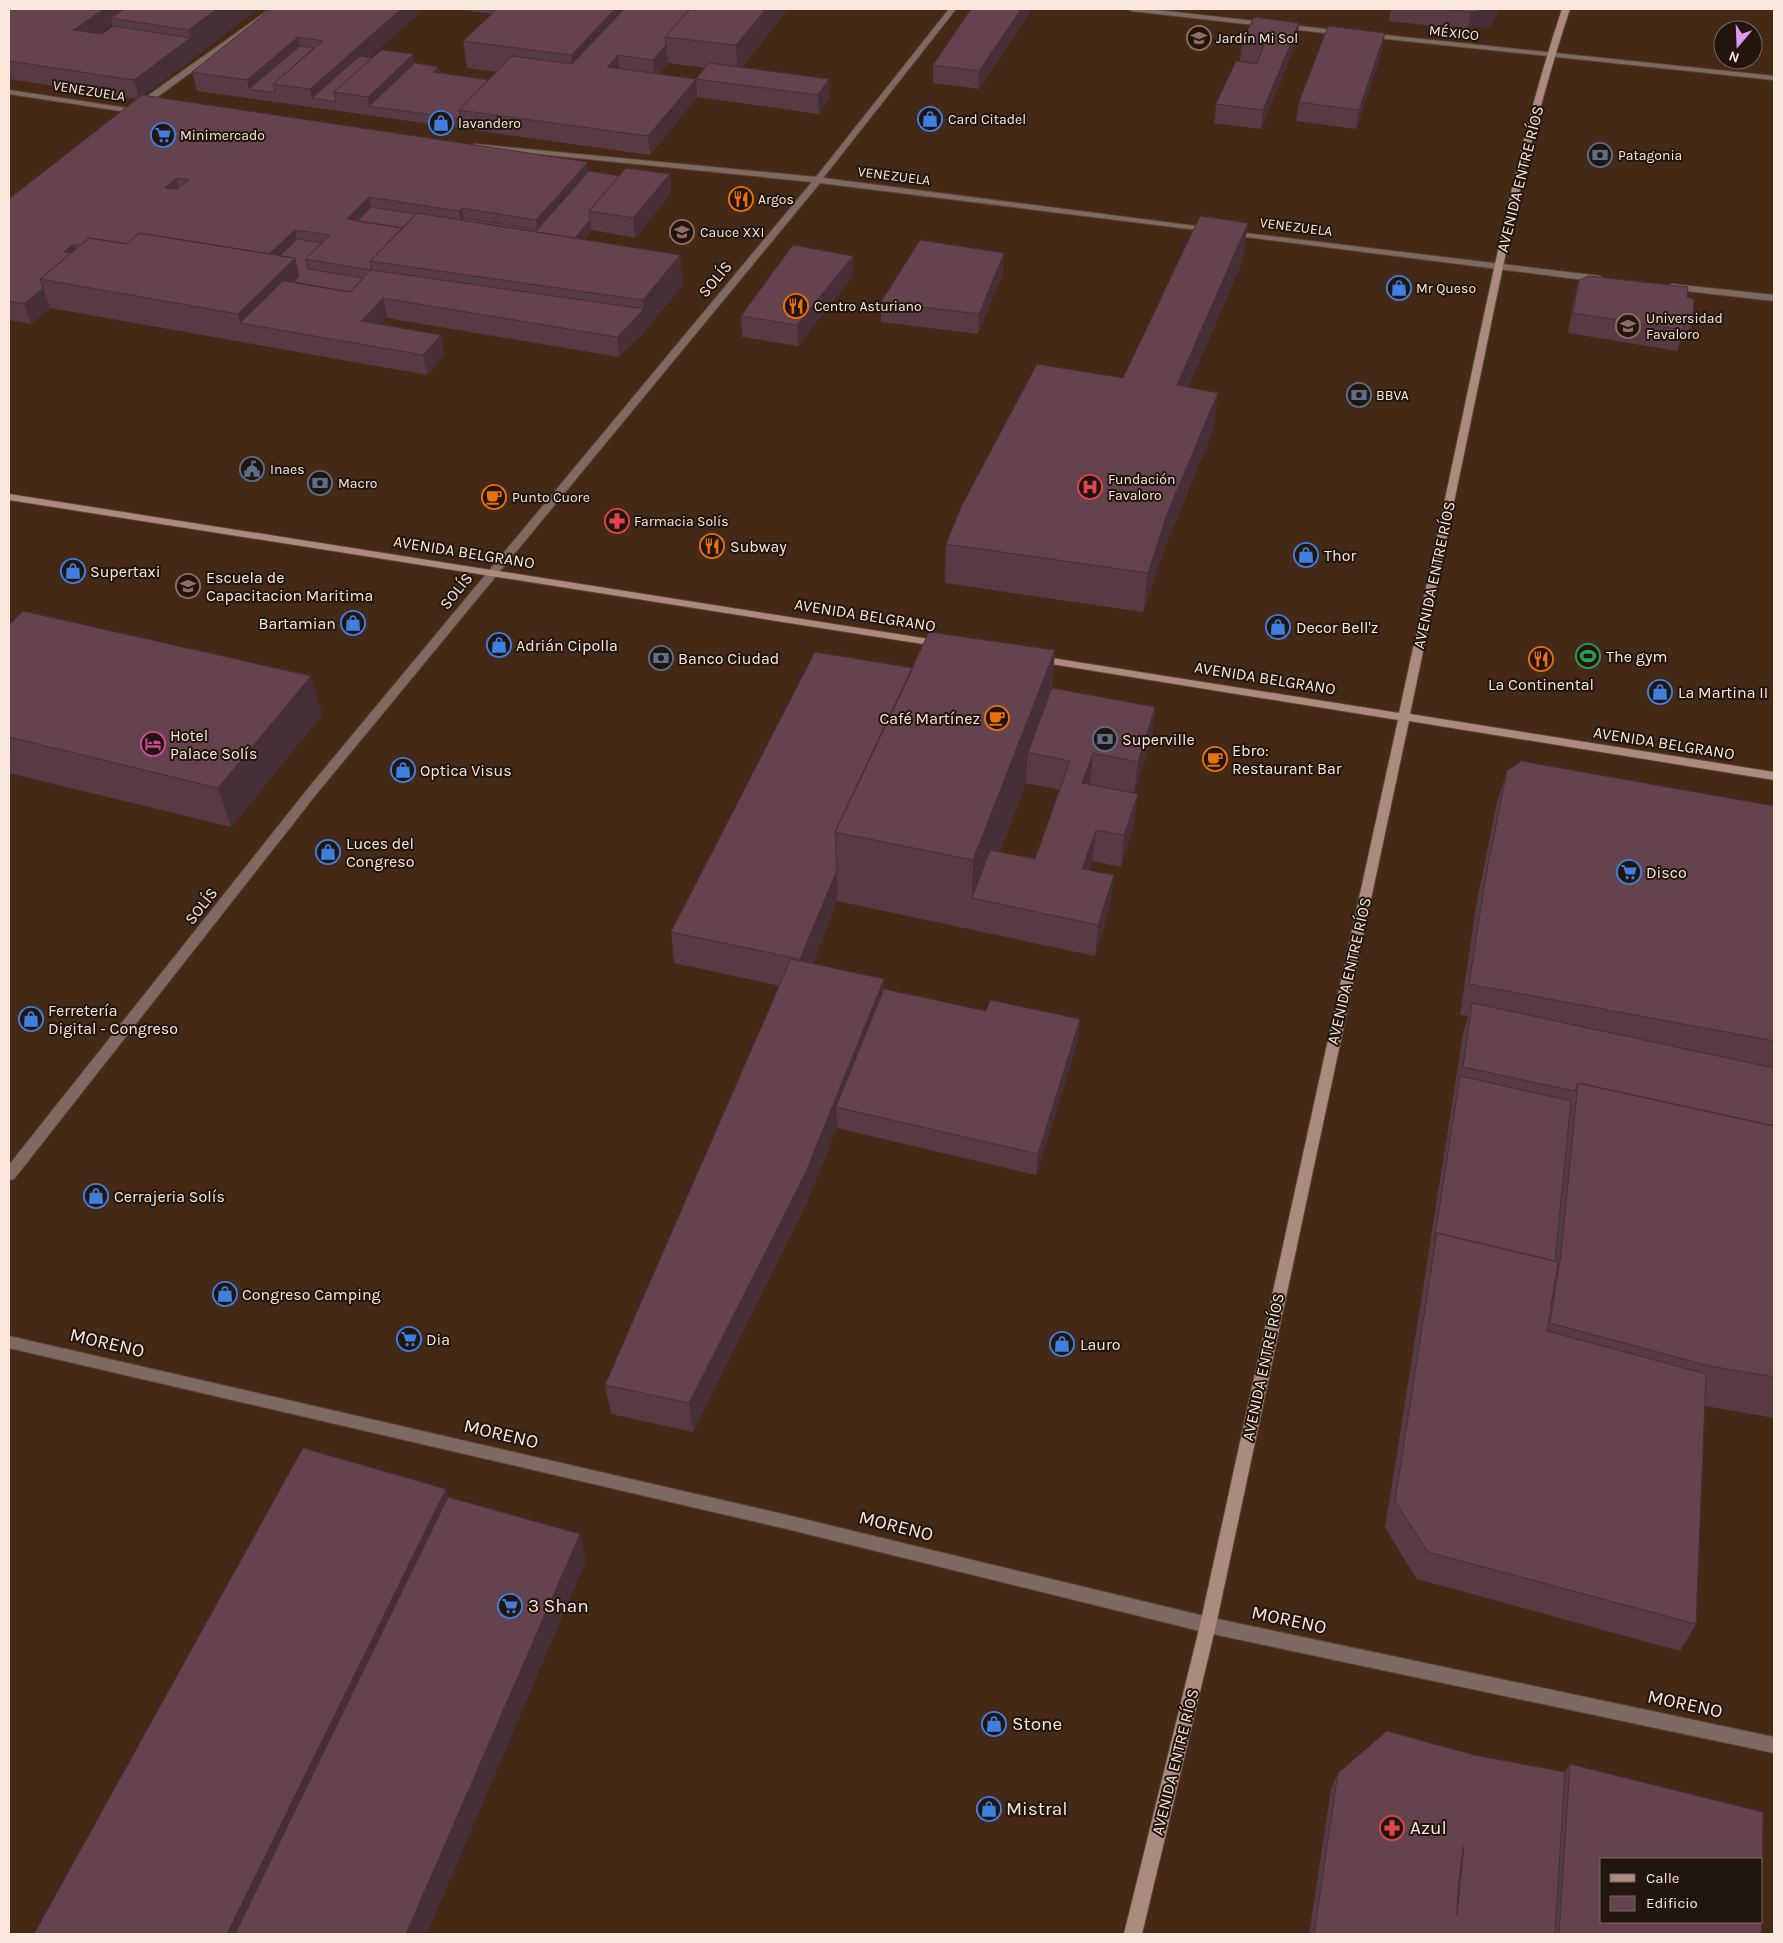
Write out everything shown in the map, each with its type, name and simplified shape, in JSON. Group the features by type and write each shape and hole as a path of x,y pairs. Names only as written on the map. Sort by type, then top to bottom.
{"main road":[{"name":"AVENIDA ENTRE RÍOS","path":"1133,1934 1208,1625 1404,717 1498,268 1551,54 1566,9"},
{"name":"AVENIDA BELGRANO","path":"9,497 951,645"},
{"name":"AVENIDA BELGRANO","path":"1029,658 1774,776"}],"street":[{"path":"124,117 274,9"},
{"name":"SOLÍS","path":"9,1174 302,804 818,180 952,9"},
{"path":"1132,9 1347,33"},
{"name":"MÉXICO","path":"1357,34 1774,78"},
{"name":"VENEZUELA","path":"9,92 152,113"},
{"name":"VENEZUELA","path":"470,145 818,180 1498,268 1607,280"},
{"path":"1666,286 1774,298"},
{"name":"MORENO","path":"9,1342 787,1522 1208,1625 1774,1745"}],"building":[{"path":"9,9 104,9 73,30 102,34 113,26 190,38 134,80 9,61"},
{"path":"124,9 217,9 188,30 111,18"},
{"path":"271,9 401,9 310,89 273,84 323,41 298,37 247,80 192,72"},
{"path":"497,9 615,9 571,55 463,41"},
{"path":"624,9 690,9 665,37 666,45 653,60 618,55 607,67 696,79 648,136 459,110 512,56 572,64"},
{"path":"690,9 766,9 736,45 665,37"},
{"path":"971,9 1021,9 979,71 933,65"},
{"path":"1440,9 1489,9 1471,12"},
{"path":"1254,17 1299,23 1263,110 1216,104 1236,61 1257,64 1264,45 1242,42"},
{"path":"1328,26 1385,33 1359,110 1299,102"},
{"path":"300,46 314,48 273,84 275,93 249,89"},
{"path":"381,50 413,54 368,97 334,92"},
{"path":"360,56 372,58 334,92 336,102 312,98"},
{"path":"415,63 439,67 433,72 489,80 459,110 461,119 369,106"},
{"path":"709,63 829,79 818,95 696,79"},
{"path":"142,95 588,162 536,220 462,208 459,211 369,197 347,219 403,228 370,261 371,270 305,259 330,235 295,230 269,254 139,233 127,244 89,238 81,245 74,244 64,252 71,253 40,279 43,288 24,304 9,301 9,199","holes":["176,178 189,180 177,189 165,188"]},
{"path":"626,168 670,174 633,218 589,211"},
{"path":"589,171 619,176 589,211 590,220 575,238 461,220 463,218 537,230"},
{"path":"371,207 416,214 403,228 357,221"},
{"path":"417,213 680,255 643,300 370,261"},
{"name":"Fundación Favaloro","path":"1200,216 1248,223 1177,385 1218,393 1167,514 1148,573 946,544 962,505 1037,364 1123,378"},
{"path":"139,233 295,258 238,314 40,279 89,238 127,244"},
{"path":"297,239 322,243 305,259 308,269 363,278 350,292 294,282 299,277 295,258 280,256"},
{"path":"920,240 1004,253 979,314 881,302"},
{"path":"793,245 853,256 797,325 741,316"},
{"path":"371,270 644,309 617,337 383,298 361,321 441,335 423,355 240,323 283,281 350,292"},
{"path":"1589,276 1688,287 1687,297 1694,299 1693,319 1684,317 1683,330 1573,313 1579,280"},
{"name":"Hotel Palace Solís","path":"23,611 311,676 218,788 9,737 9,625"},
{"path":"929,632 1055,650 973,860 835,832"},
{"path":"815,652 913,668 835,832 837,870 800,959 671,932"},
{"path":"1052,688 1155,707 1138,762 1093,753 1082,783 1138,794 1124,835 1096,830 1082,869 1114,875 1098,925 972,898 990,850 1035,859 1070,761 1028,752"},
{"path":"1521,761 1774,806 1774,1041 1469,984 1486,875 1507,771"},
{"path":"791,959 884,979 805,1174 689,1403 605,1385"},
{"path":"884,989 986,1011 990,1000 1080,1019 1038,1154 836,1107"},
{"path":"1472,1003 1774,1068 1774,1126 1578,1083 1575,1091 1463,1067"},
{"path":"1460,1076 1571,1101 1555,1261 1437,1233 1434,1242"},
{"path":"1578,1083 1774,1126 1774,1377 1710,1366 1550,1323 1561,1254"},
{"path":"1437,1233 1558,1262 1547,1331 1706,1374 1696,1624 1428,1552 1395,1501"},
{"path":"303,1448 446,1489 227,1934 34,1934"},
{"path":"448,1497 580,1534 406,1934 235,1934"},
{"path":"1387,1731 1474,1755 1565,1772 1555,1934 1314,1934 1338,1773","holes":["1464,1847 1457,1915 1458,1889"]},
{"path":"1570,1764 1763,1812 1763,1858 1600,1858 1600,1923 1762,1923 1761,1934 1559,1934"}],"place":[{"name":"Jardín Mi Sol","path":"1199,38"},
{"name":"Card Citadel","path":"930,119"},
{"name":"lavandero","path":"441,123"},
{"name":"Minimercado","path":"163,135"},
{"name":"Patagonia","path":"1600,155"},
{"name":"Argos","path":"741,199"},
{"name":"Cauce XXI","path":"682,232"},
{"name":"Mr Queso","path":"1399,288"},
{"name":"Centro Asturiano","path":"796,306"},
{"name":"Universidad Favaloro","path":"1628,326"},
{"name":"BBVA","path":"1359,395"},
{"name":"Inaes","path":"252,469"},
{"name":"Macro","path":"320,483"},
{"name":"Fundación Favaloro","path":"1090,487"},
{"name":"Punto Cuore","path":"494,497"},
{"name":"Farmacia Solís","path":"617,521"},
{"name":"Subway","path":"712,546"},
{"name":"Thor","path":"1306,555"},
{"name":"Supertaxi","path":"73,571"},
{"name":"Escuela de Capacitacion Maritima","path":"188,586"},
{"name":"Bartamian","path":"353,623"},
{"name":"Decor Bell'z","path":"1278,627"},
{"name":"Adrián Cipolla","path":"499,645"},
{"name":"The gym","path":"1588,656"},
{"name":"Banco Ciudad","path":"661,658"},
{"name":"La Continental","path":"1541,659"},
{"name":"La Martina II","path":"1660,692"},
{"name":"Café Martínez","path":"997,718"},
{"name":"Superville","path":"1105,739"},
{"name":"Hotel Palace Solís","path":"153,744"},
{"name":"Ebro: Restaurant Bar","path":"1215,759"},
{"name":"Optica Visus","path":"403,770"},
{"name":"Luces del Congreso","path":"328,852"},
{"name":"Disco","path":"1629,872"},
{"name":"Ferretería Digital - Congreso","path":"31,1019"},
{"name":"Cerrajeria Solís","path":"96,1196"},
{"name":"Congreso Camping","path":"225,1294"},
{"name":"Dia","path":"409,1339"},
{"name":"Lauro","path":"1062,1344"},
{"name":"3 Shan","path":"510,1606"},
{"name":"Stone","path":"994,1724"},
{"name":"Mistral","path":"989,1809"},
{"name":"Azul","path":"1392,1828"}]}
